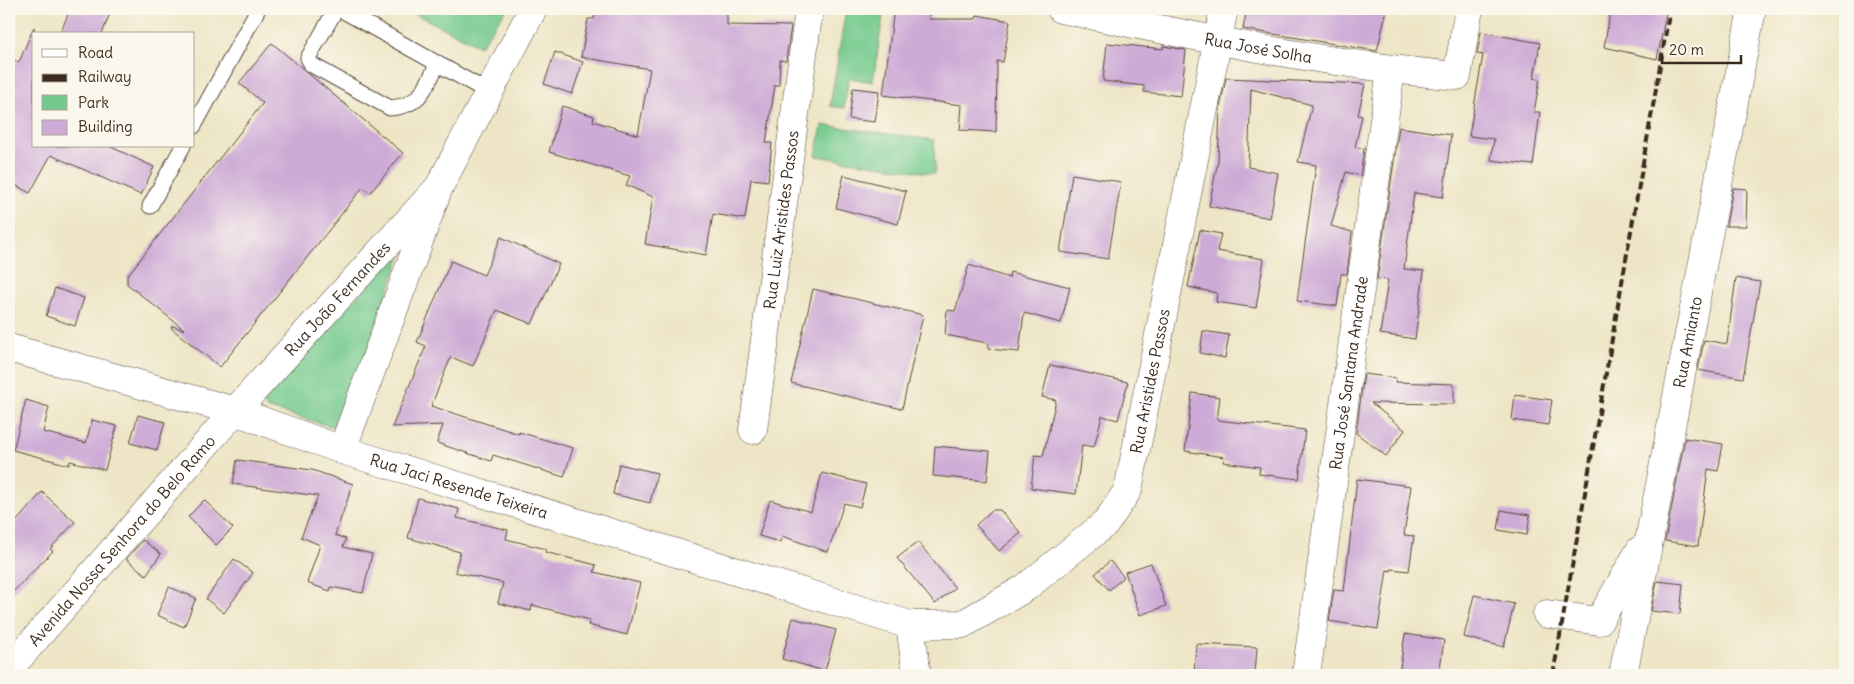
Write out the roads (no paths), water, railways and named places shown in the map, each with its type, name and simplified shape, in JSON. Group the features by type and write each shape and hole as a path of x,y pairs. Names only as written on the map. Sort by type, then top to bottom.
{"street":[{"name":"Rua João Fernandes","path":"342,450 439,187 533,9"},
{"name":"Rua Luiz Aristides Passos","path":"754,430 809,9"},
{"name":"Rua José Solha","path":"1061,9 1217,41 1391,70 1457,76 1469,9"},
{"name":"Rua Aristides Passos","path":"910,625 962,624 1025,588 1106,523 1128,490 1224,9"},
{"name":"Rua Amianto","path":"1623,675 1752,9"},
{"name":"Rua José Santana Andrade","path":"1306,675 1391,70"},
{"name":"Rua João Fernandes","path":"235,410 439,187"},
{"name":"Rua Jaci Resende Teixeira","path":"9,348 235,410 342,450 910,625"},
{"name":"Avenida Nossa Senhora do Belo Ramo","path":"9,669 235,410"},
{"path":"1547,614 1599,621 1651,532"},
{"path":"910,625 917,675"}],"lane":[{"path":"195,124 258,9"},
{"path":"336,9 308,61 390,108 405,107 419,97 438,63"},
{"path":"340,9 490,93"},
{"path":"150,206 182,148"}],"railway":[{"path":"1553,675 1670,9"}]}
